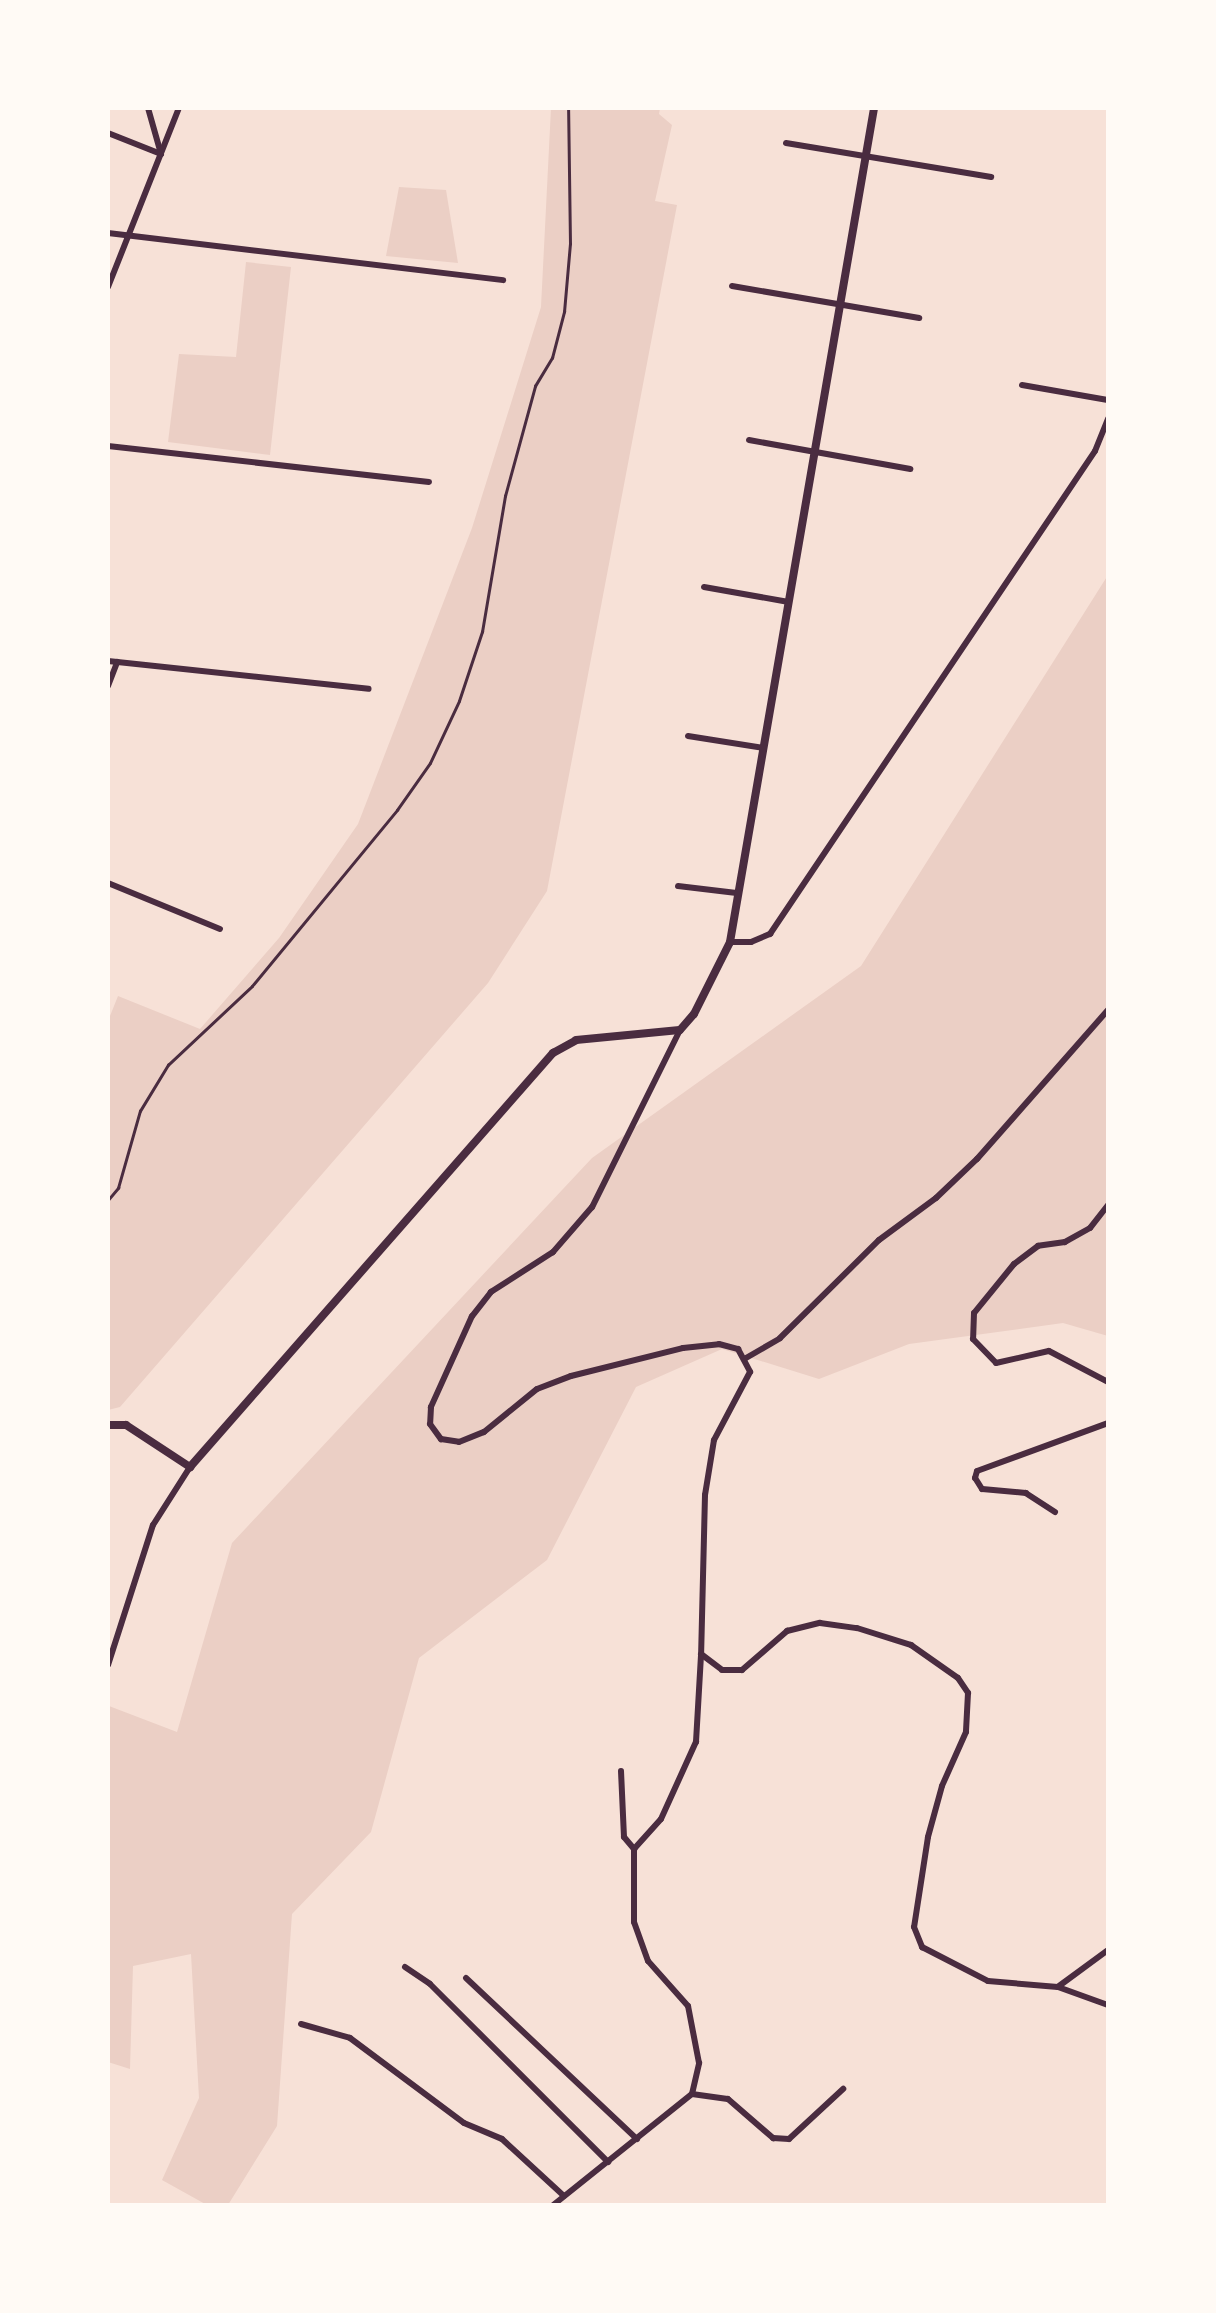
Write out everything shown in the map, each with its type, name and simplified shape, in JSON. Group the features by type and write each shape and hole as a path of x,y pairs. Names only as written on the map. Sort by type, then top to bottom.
{"street":[{"path":"148,108 161,154"},
{"path":"108,287 180,108"},
{"path":"634,1849 661,1819 696,1742 705,1496 714,1440 750,1372 746,1358 738,1349 719,1344 631,1359 571,1376 537,1389 484,1432 459,1442 441,1439 430,1424 431,1408 472,1316 491,1292 553,1252 592,1207 680,1030 694,1014 730,942 874,108"},
{"path":"108,133 161,154"},
{"path":"786,143 991,178"},
{"path":"108,233 503,280"},
{"path":"732,286 919,318"},
{"path":"1022,385 1108,400"},
{"path":"730,942 751,942 770,934 1096,451 1108,419"},
{"path":"749,440 910,469"},
{"path":"108,446 429,482"},
{"path":"704,587 789,602"},
{"path":"108,661 369,690"},
{"path":"108,686 118,662"},
{"path":"688,736 764,748"},
{"path":"108,883 220,929"},
{"path":"678,886 737,893"},
{"path":"746,1358 780,1338 880,1240 936,1198 977,1159 1108,1010"},
{"path":"108,1665 153,1524 190,1466 553,1052 576,1040 680,1030"},
{"path":"1108,1206 1090,1228 1065,1242 1038,1246 1014,1264 974,1313 973,1339 996,1362 1049,1351 1108,1382"},
{"path":"1054,1512 1026,1493 982,1489 974,1478 977,1470 1108,1423"},
{"path":"108,1425 126,1426 190,1466"},
{"path":"701,1654 722,1670 742,1670 760,1660 787,1631 820,1623 857,1628 911,1646 958,1678 968,1693 966,1732 942,1786 928,1836 914,1928 922,1948 988,1981 1058,1987 1108,2005"},
{"path":"552,2206 692,2094 699,2062 688,2006 648,1961 634,1922 634,1849 624,1837 622,1771"},
{"path":"1058,1987 1108,1950"},
{"path":"405,1967 430,1984 608,2162"},
{"path":"466,1978 637,2140"},
{"path":"301,2024 350,2038 464,2123 502,2139 564,2196"},
{"path":"692,2094 728,2099 772,2138 788,2139 843,2089"}],"path":[{"path":"108,1200 118,1188 140,1112 168,1065 252,986 397,810 430,763 459,702 482,632 505,496 535,386 552,358 564,312 570,244 568,108"}],"shaded area":[{"path":"551,108 660,108 659,114 672,125 655,201 677,205 547,891 488,983 120,1407 108,1410 108,1021 118,996 200,1029 279,938 358,824 472,528 541,307"},
{"path":"399,187 446,190 458,263 386,256"},
{"path":"246,262 291,267 270,455 168,442 179,354 236,357"},
{"path":"1108,575 1108,1336 1063,1323 909,1344 819,1379 722,1349 636,1387 547,1560 419,1658 371,1832 292,1914 277,2126 228,2205 207,2205 162,2180 199,2098 191,1954 133,1966 130,2069 108,2062 109,1706 177,1732 232,1543 592,1158 861,966"}]}
